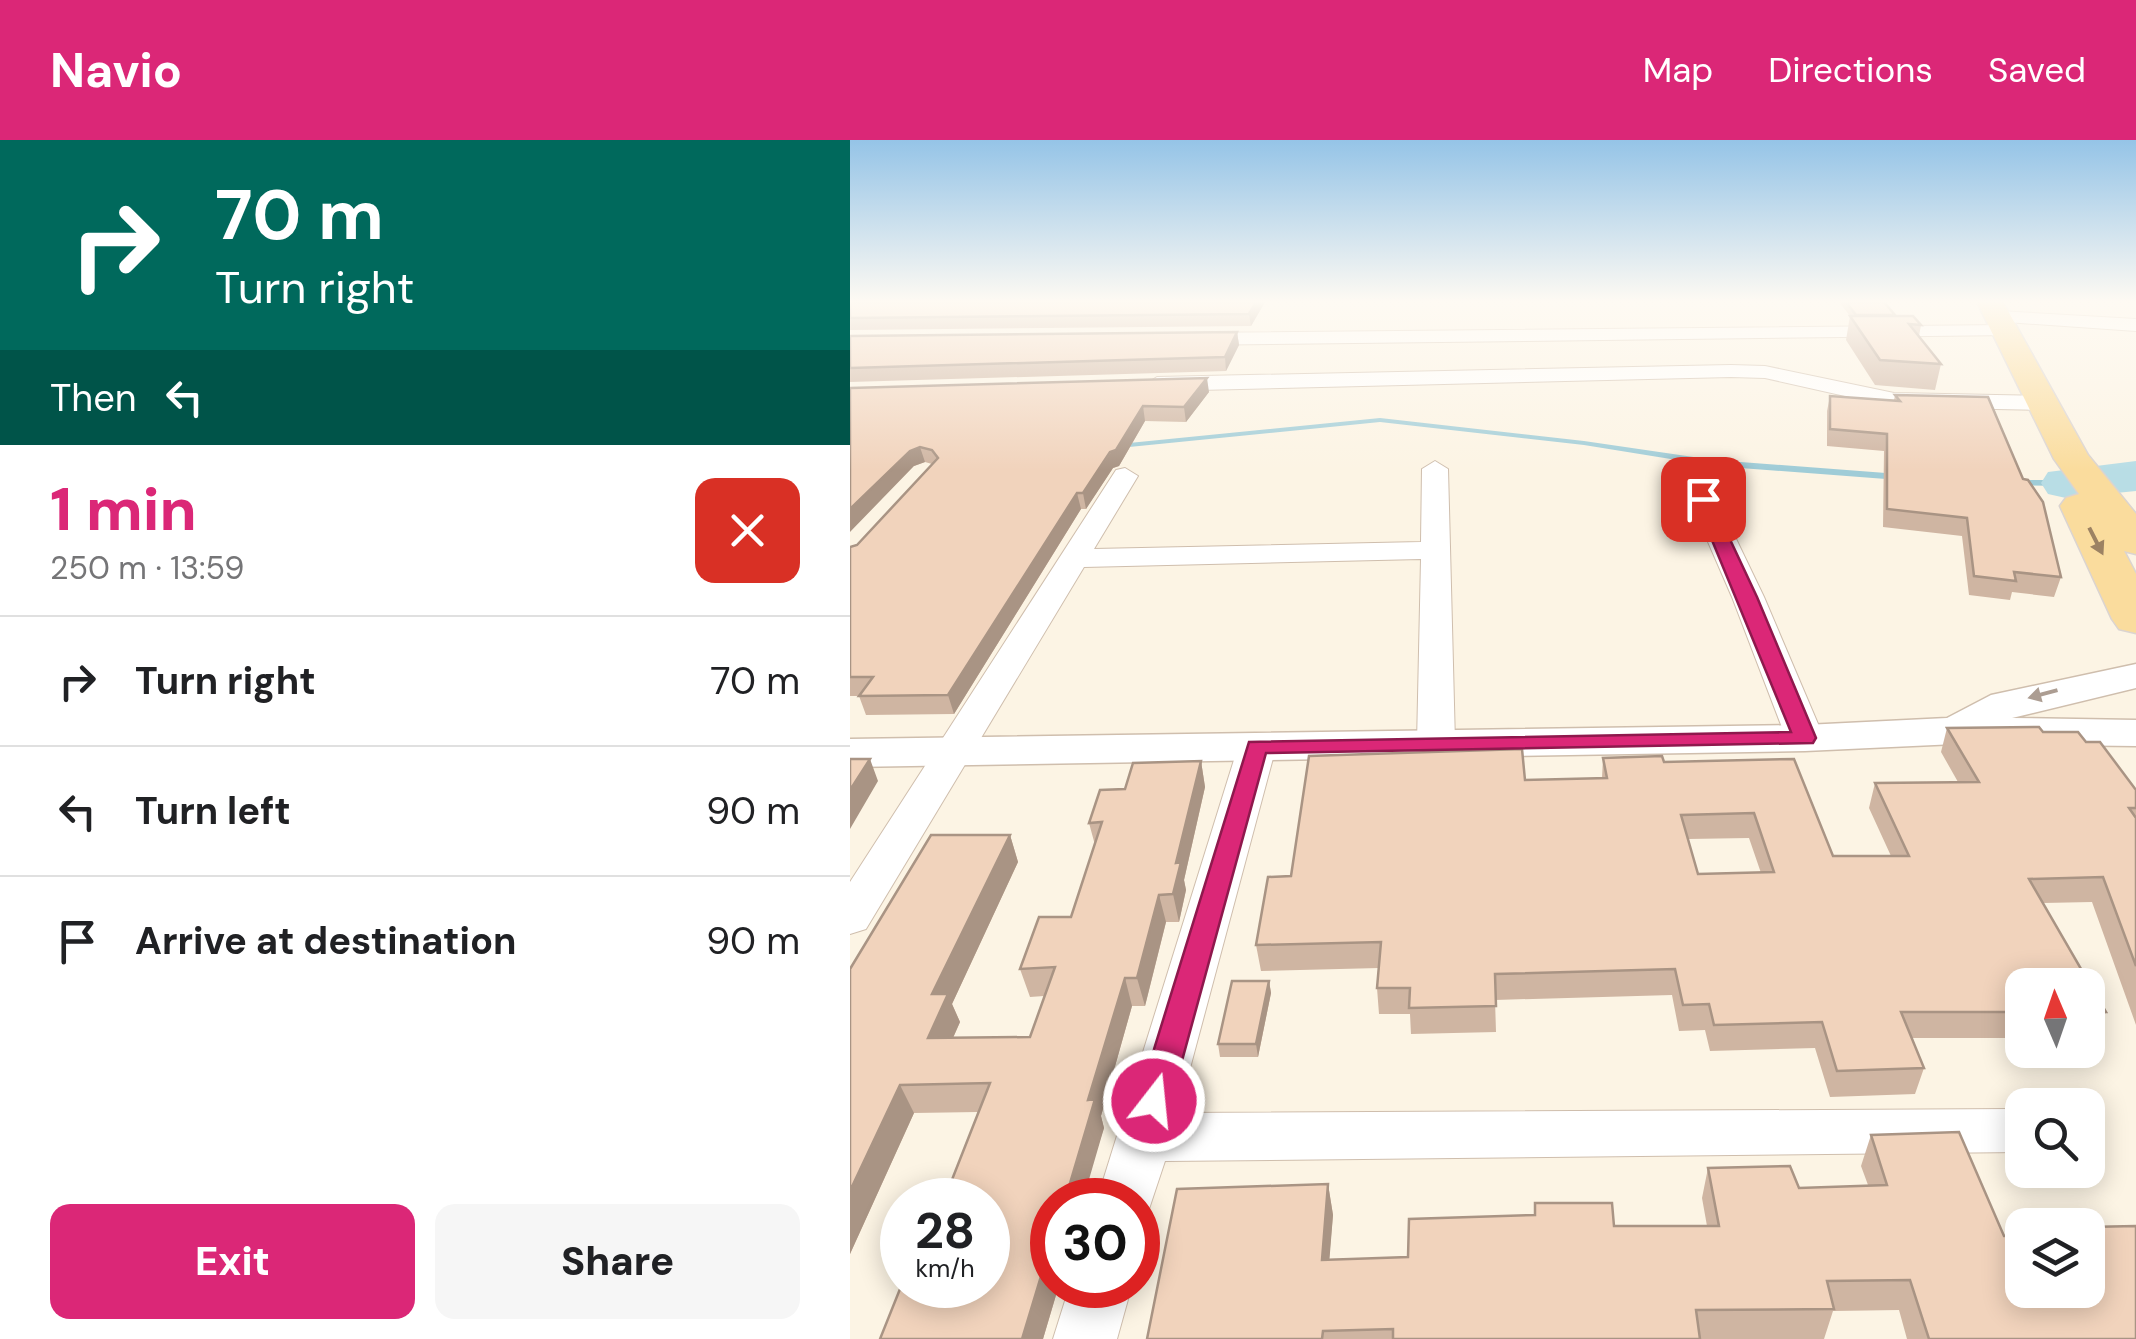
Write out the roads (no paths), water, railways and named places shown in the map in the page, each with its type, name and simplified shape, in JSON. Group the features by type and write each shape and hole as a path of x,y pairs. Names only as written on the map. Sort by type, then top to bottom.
{"main road":[{"path":"2018,358 2072,458 2136,542"},
{"path":"2072,458 2076,496 2136,619"}],"street":[{"path":"1296,381 1300,358"},
{"path":"1128,384 1731,371 1765,372 1894,400 2041,403"},
{"path":"1688,466 1748,597 1805,738"},
{"path":"1436,468 1436,744"},
{"path":"850,918 1124,476"},
{"path":"1074,558 1438,550"},
{"path":"1956,731 2006,704 2136,676"},
{"path":"850,753 1805,738 1956,731 2136,733"},
{"path":"1132,1178 1257,747"},
{"path":"1144,1137 2005,1132"},
{"path":"1086,1339 1095,1308"}],"waterway":[{"path":"1119,446 1380,420 1584,443 1714,463 1899,477"},
{"path":"2066,483 2136,476"},
{"path":"2013,483 2066,483"}]}
